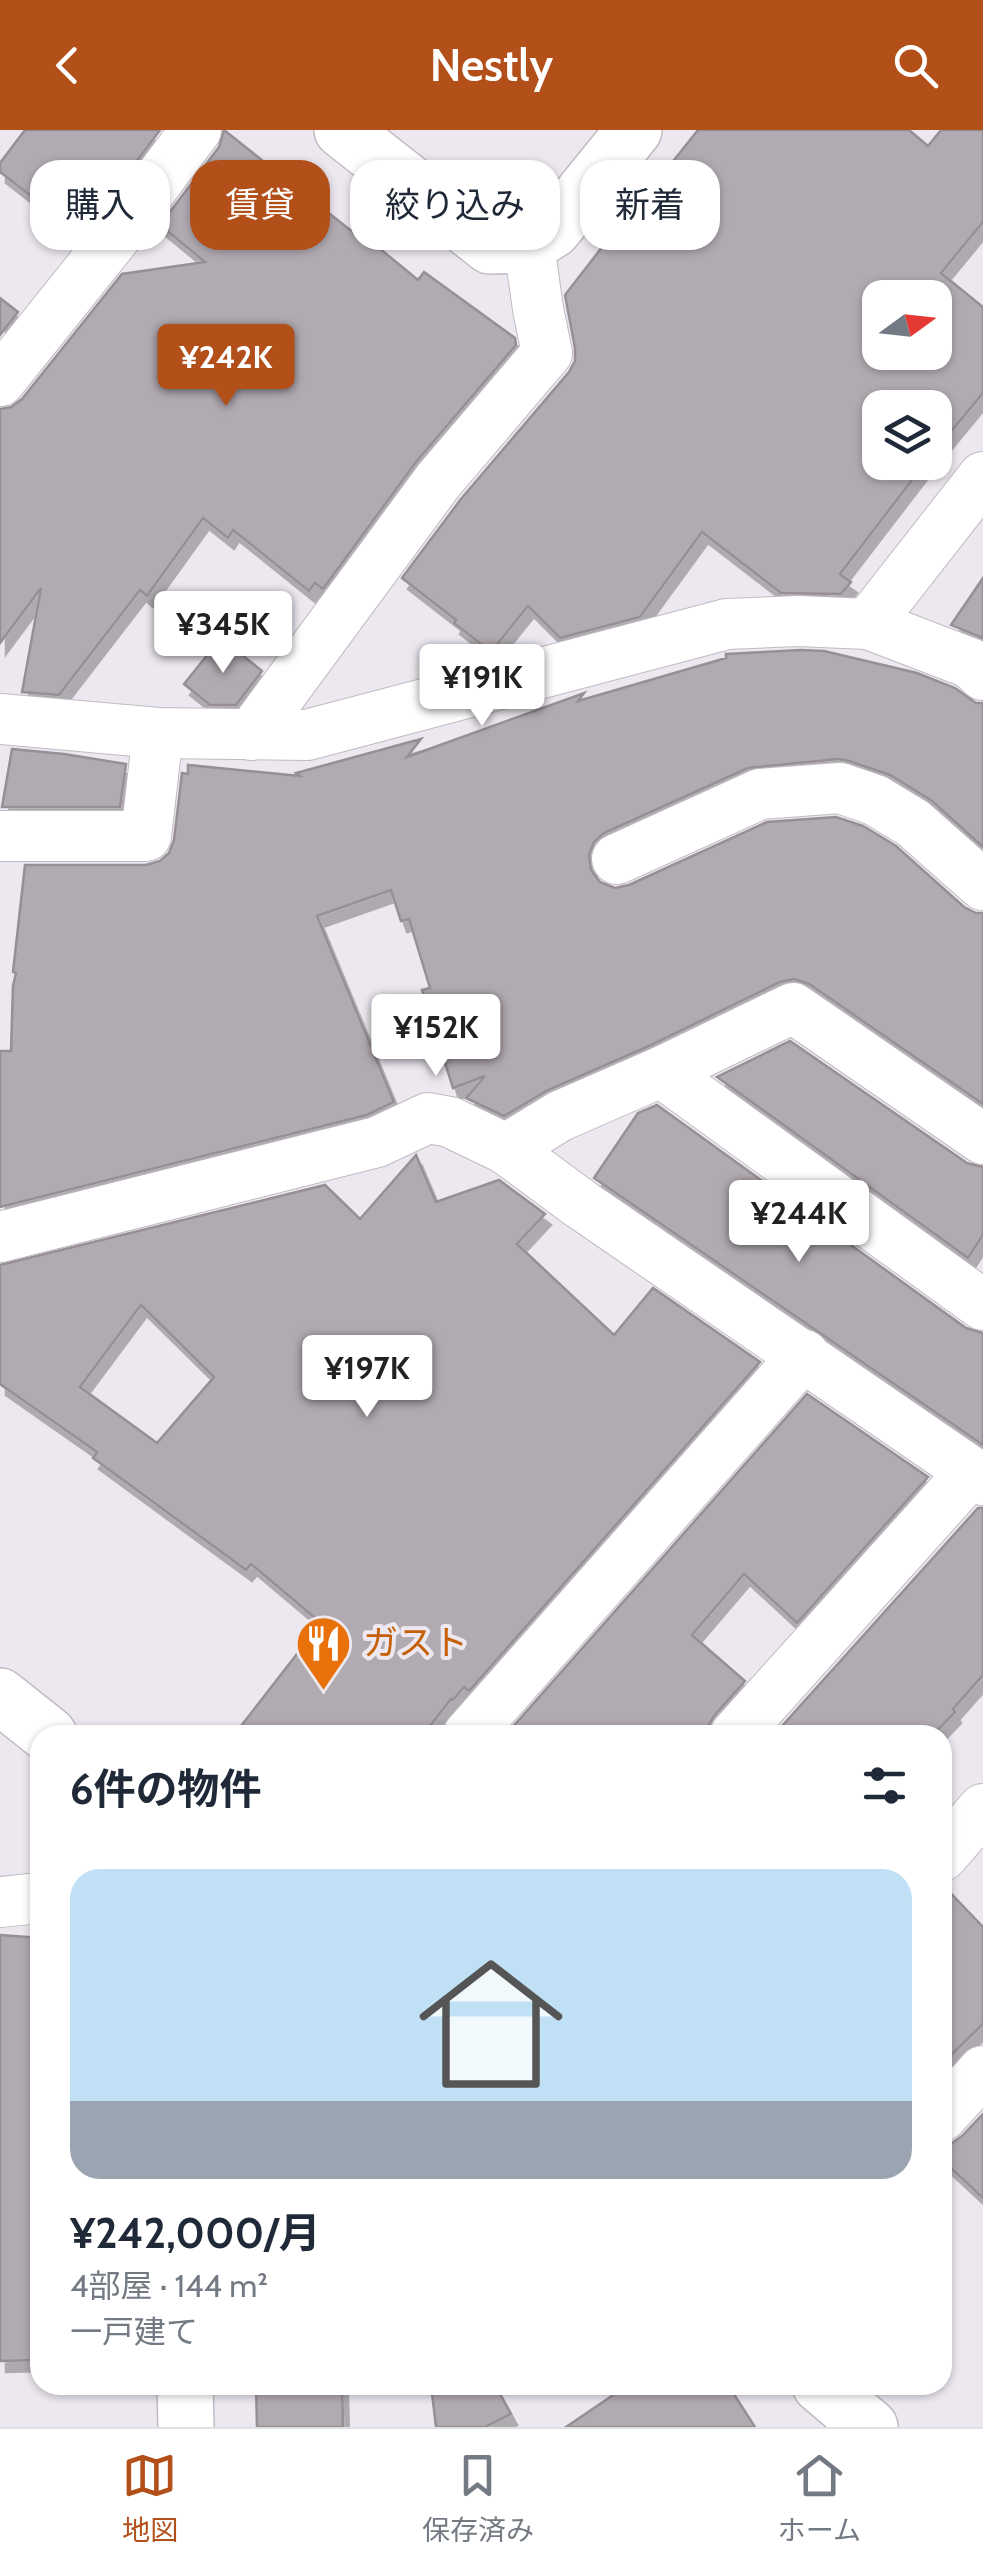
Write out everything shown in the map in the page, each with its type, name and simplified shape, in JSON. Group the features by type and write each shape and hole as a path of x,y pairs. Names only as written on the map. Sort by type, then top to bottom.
{"street":[{"path":"0,381 196,130"},
{"path":"342,130 380,160"},
{"path":"560,221 634,130"},
{"path":"251,735 438,481 547,354 530,250"},
{"path":"868,624 983,477"},
{"path":"0,719 158,733 307,735 727,624 868,624 970,663 983,675"},
{"path":"0,836 146,836 158,733"},
{"path":"617,860 760,794 840,788 875,800 913,823 983,885"},
{"path":"506,1149 560,1116 793,1008 983,1139"},
{"path":"660,1072 983,1306"},
{"path":"0,1236 377,1142 428,1118 450,1122 506,1149 977,1476 744,1725"},
{"path":"477,1725 804,1356"},
{"path":"0,1696 36,1725"},
{"path":"952,1845 983,1809"},
{"path":"0,1902 30,1899"},
{"path":"952,2105 983,2071"},
{"path":"185,2395 186,2427"},
{"path":"832,2395 870,2427"}],"building":[{"path":"25,130 160,130 138,160 30,160 30,195 0,172 0,163"},
{"path":"224,130 262,160 209,160 219,147"},
{"path":"698,130 909,130 928,146 941,130 983,130 983,222 941,273 950,280 862,280 862,370 952,370 952,282 983,307 983,393 952,430 952,390 862,390 862,480 912,480 840,574 851,582 841,594 781,593 702,532 640,617 560,638 528,606 491,652 402,578 461,499 569,372 575,361 575,348 565,295 600,250 720,250 720,160 674,160"},
{"path":"190,185 190,250 170,233 170,212"},
{"path":"330,214 350,230 350,250 381,250 418,280 424,272 515,338 516,345 416,462 323,589 315,583 309,591 233,530 228,538 203,518 147,596 140,590 59,695 22,692 41,588 0,643 0,409 22,399 122,274 205,262 190,250 330,250"},
{"path":"0,298 18,312 0,335"},
{"path":"983,578 983,638 951,625"},
{"path":"221,638 262,671 236,705 210,705 184,684"},
{"path":"824,651 917,673 983,703 983,847 932,801 890,775 838,759 748,768 604,833 594,842 589,855 591,870 600,882 615,888 767,822 836,817 863,826 896,846 964,907 983,913 983,1104 809,984 794,979 780,982 548,1090 504,1116 466,1098 485,1076 453,1088 422,990 430,988 409,919 401,921 391,890 317,916 394,1102 367,1115 0,1207 0,1051 11,1051 16,973 13,972 25,865 146,865 160,861 169,853 174,840 182,773 188,774 188,765 300,776 296,773 421,739 407,757 584,693 578,701 726,658 726,654"},
{"path":"12,749 126,764 120,807 2,807"},
{"path":"790,1041 967,1163 983,1167 983,1235 968,1258 717,1077"},
{"path":"657,1105 966,1328 983,1333 983,1445 594,1178 638,1113"},
{"path":"416,1155 436,1202 499,1180 545,1214 517,1244 614,1335 653,1288 760,1362 469,1691 464,1687 431,1725 242,1725 321,1623 251,1564 246,1570 93,1458 97,1452 0,1384 0,1265 325,1185 360,1219","holes":["141,1305 214,1377 157,1443 80,1387"]},
{"path":"807,1394 928,1477 797,1623 744,1574 692,1635 745,1681 709,1725 515,1725"},
{"path":"978,1508 983,1508 983,1675 953,1709 955,1712 943,1725 783,1725"},
{"path":"952,1894 983,1927 983,2024 952,2054"},
{"path":"0,1935 30,1937 30,2360 0,2361"},
{"path":"983,2114 983,2198 952,2169 952,2143"},
{"path":"256,2395 342,2395 343,2427 257,2427"},
{"path":"432,2395 501,2395 511,2414 485,2427 436,2427"},
{"path":"613,2395 734,2395 755,2427 566,2427"}],"place":[{"name":"ガスト","path":"324,1692"}]}
